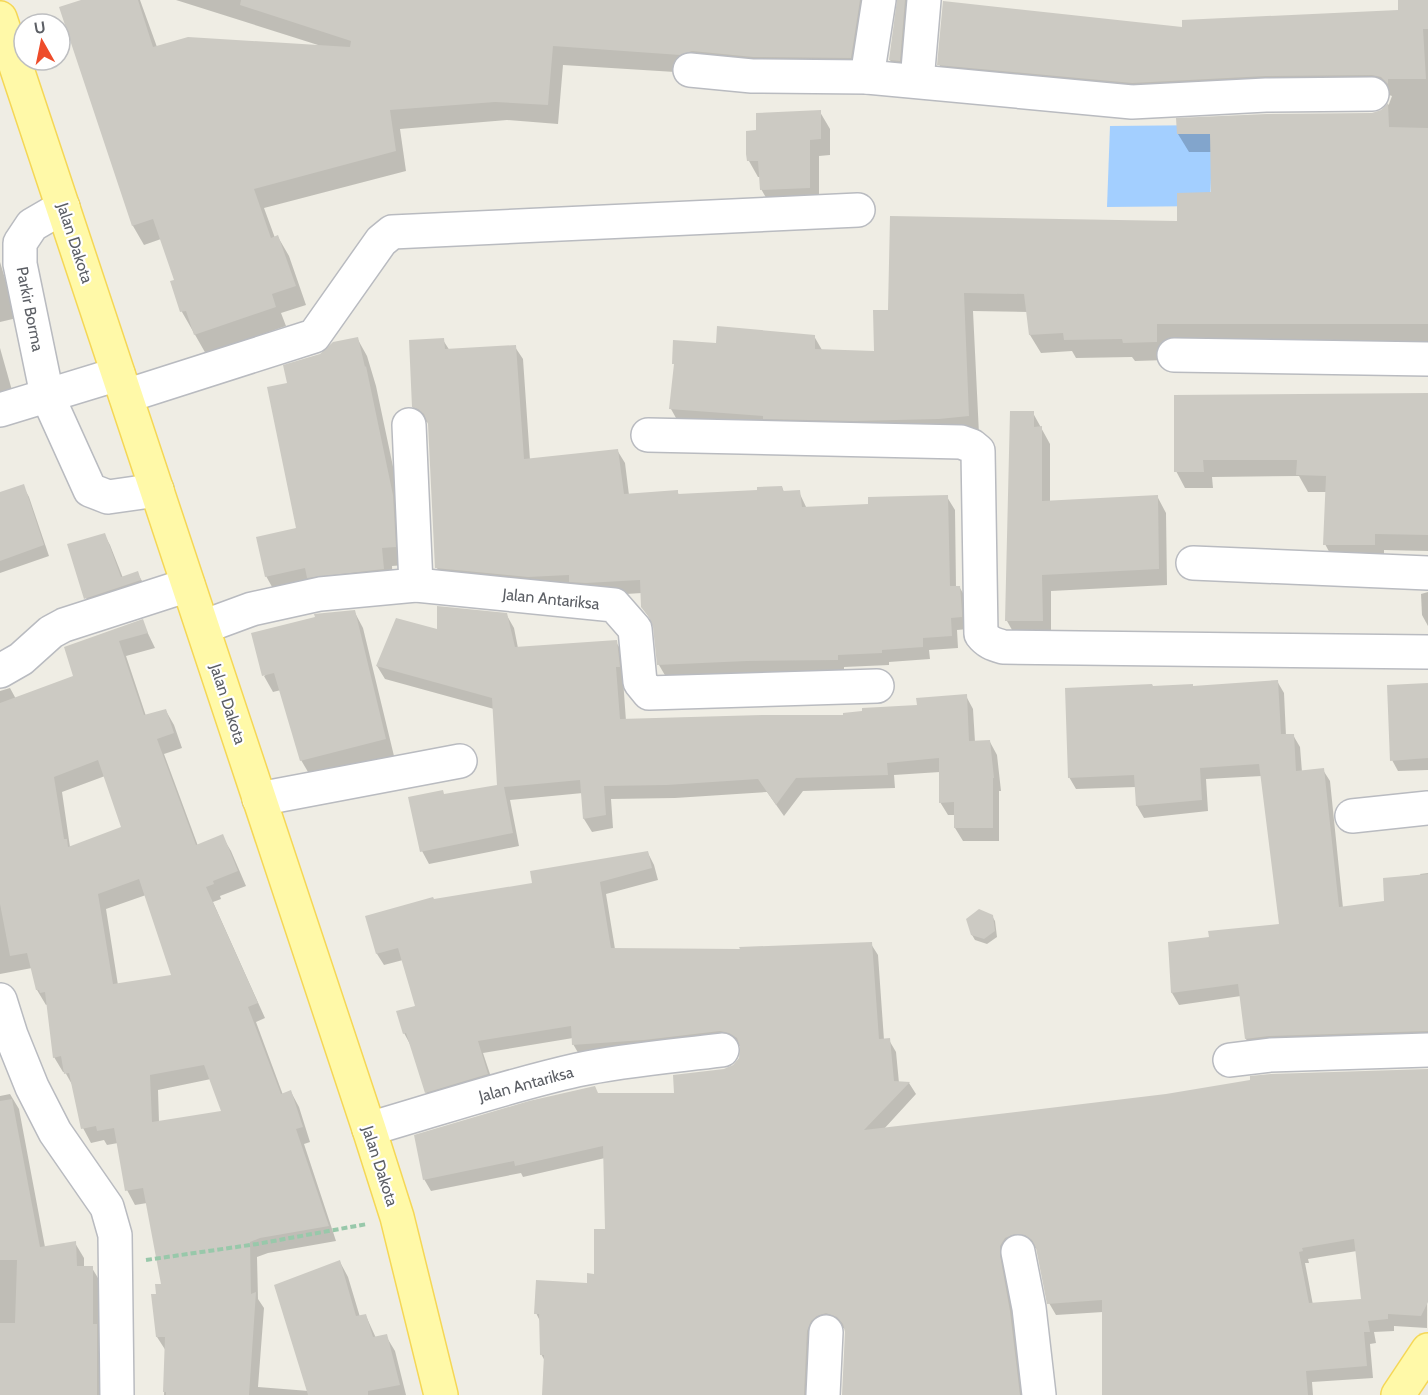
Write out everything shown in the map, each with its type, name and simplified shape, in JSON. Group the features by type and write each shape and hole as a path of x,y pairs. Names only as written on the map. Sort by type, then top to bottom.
{"main road":[{"name":"Jalan Dakota","path":"0,18 369,1129 397,1217 441,1395"},
{"path":"1398,1395 1428,1350"}],"street":[{"path":"867,77 879,0"},
{"path":"917,81 924,0"},
{"path":"690,70 752,76 867,77 1132,102 1266,95 1372,94"},
{"name":"Parkir Borma","path":"63,207 32,225 20,243 20,264 47,395 90,490 108,497 157,490"},
{"path":"0,410 47,395 122,385 314,336 381,241 392,232 858,210"},
{"path":"1174,355 1428,359"},
{"path":"410,425 416,585"},
{"path":"648,435 961,442 972,446 978,451 981,634 986,641 1003,647 1428,652"},
{"path":"1193,563 1428,573"},
{"path":"0,671 21,659 51,632 64,625 188,585"},
{"name":"Jalan Antariksa","path":"203,627 252,609 320,594 416,585 615,605 635,629 640,682 649,693 877,687"},
{"path":"260,799 460,761"},
{"path":"1352,816 1428,808"},
{"path":"0,1000 32,1087 55,1132 107,1207 115,1235 117,1395"},
{"name":"Jalan Antariksa","path":"369,1129 578,1070 626,1061 722,1050"},
{"path":"1230,1059 1428,1050"},
{"path":"1018,1252 1029,1308 1039,1395"},
{"path":"824,1395 826,1332"}],"path":[{"path":"116,1266 157,1257 257,1244 397,1217"}],"water":[{"path":"1213,125 1210,206 1107,207 1110,126"}],"building":[{"path":"81,0 138,0 153,47 188,37 350,47 351,41 240,5 241,0 860,0 851,58 753,57 692,51 680,55 553,46 548,105 495,102 390,110 396,151 254,189 271,238 278,235 296,286 272,294 276,307 194,335 186,311 180,312 170,281 174,280 153,219 132,226 72,46 72,12 61,12 59,7"},
{"path":"897,0 905,0 900,61 889,60"},
{"path":"1398,0 1428,0 1428,29 1423,29 1426,79 1388,79 1388,84 1381,77 1372,75 1266,76 1132,83 937,65 943,1 1182,27 1182,20 1398,10"},
{"path":"1388,103 1389,127 1428,128 1428,324 1157,324 1157,342 1123,343 1122,339 1064,340 1063,333 1029,335 1024,294 964,293 969,416 854,421 763,419 763,416 669,409 674,364 672,364 673,340 716,343 717,326 815,335 815,349 874,351 873,310 888,310 890,216 1177,221 1177,193 1211,192 1210,134 1177,134 1176,118 1372,113 1381,110"},
{"path":"821,110 821,139 810,140 810,188 760,190 758,161 747,161 746,154 746,131 756,130 756,113"},
{"path":"358,337 393,495 396,547 382,548 384,569 307,578 305,568 265,577 256,537 296,528 267,387 287,383 283,365 320,354 333,342"},
{"path":"444,338 445,349 516,345 524,459 618,449 624,494 678,490 678,494 757,490 757,487 782,486 783,491 800,490 802,507 868,504 868,497 948,495 950,586 960,586 962,612 962,617 951,618 952,636 923,638 923,647 882,650 882,653 838,655 838,660 657,665 653,627 641,607 640,580 586,583 569,582 569,575 528,577 435,568 428,424 424,414 412,407 409,340"},
{"path":"1428,393 1428,535 1375,534 1375,545 1323,545 1326,476 1296,475 1297,460 1203,460 1204,472 1174,472 1174,395"},
{"path":"1010,411 1034,411 1034,427 1042,426 1042,501 1158,495 1159,569 1042,575 1043,621 1005,621"},
{"path":"24,484 44,545 0,561 0,492"},
{"path":"105,533 121,577 138,571 141,580 84,599 67,544"},
{"path":"437,606 507,613 515,647 617,640 620,667 616,667 620,719 843,715 843,713 862,711 862,708 917,705 916,698 967,694 969,741 990,740 994,778 993,828 954,828 954,802 939,803 939,758 887,763 888,775 796,778 776,805 758,779 667,785 604,786 606,815 583,819 580,780 504,787 513,833 420,852 408,797 443,790 444,794 497,785 492,698 376,666 396,618 437,629"},
{"path":"355,610 386,739 300,761 274,673 262,676 251,633 315,617 314,614"},
{"path":"143,619 148,633 119,641 144,715 166,709 174,733 157,739 196,845 223,834 238,871 213,881 214,884 206,887 258,1003 248,1007 281,1094 291,1090 303,1127 296,1129 329,1226 260,1238 250,1242 251,1294 256,1292 249,1395 166,1395 166,1392 163,1392 165,1337 156,1337 151,1294 156,1294 155,1284 161,1284 143,1188 125,1191 114,1128 97,1131 96,1126 81,1129 69,1073 64,1074 61,1056 53,1058 45,992 40,993 36,990 27,953 10,956 0,904 0,703 73,676 64,647","holes":["98,760 121,827 68,847 67,839 64,839 54,777","139,879 171,975 113,984 98,894","204,1065 221,1111 152,1122 150,1075"]},
{"path":"1278,680 1281,734 1294,734 1296,771 1324,768 1339,907 1384,901 1383,878 1428,874 1428,1031 1269,1036 1245,1039 1238,984 1171,993 1168,942 1209,937 1208,931 1279,924 1259,764 1200,768 1202,800 1136,806 1134,775 1068,778 1065,688 1152,684 1153,686 1193,684 1193,686"},
{"path":"1428,683 1428,758 1390,761 1387,685"},
{"path":"648,851 652,868 600,882 611,948 740,949 739,947 872,942 879,1039 890,1038 894,1081 910,1082 864,1130 1166,1094 1250,1080 1250,1076 1428,1069 1428,1302 1421,1316 1388,1314 1388,1319 1368,1321 1370,1332 1364,1332 1367,1366 1306,1371 1308,1395 1102,1395 1102,1300 1047,1304 1036,1248 1032,1240 1025,1235 1015,1234 1005,1238 1000,1246 1000,1255 1010,1311 1020,1395 842,1395 845,1332 843,1324 837,1317 826,1313 811,1321 807,1331 804,1395 542,1395 544,1355 540,1355 539,1314 534,1314 536,1280 587,1283 587,1273 594,1274 594,1229 605,1229 603,1146 515,1166 514,1161 423,1180 414,1135 529,1101 595,1086 598,1093 674,1093 673,1075 724,1069 733,1065 739,1058 740,1047 737,1038 720,1031 644,1040 572,1045 571,1026 478,1041 488,1074 425,1093 406,1033 403,1034 396,1011 415,1006 398,948 376,954 365,916 433,897 434,899 532,883 530,871","holes":["1354,1239 1361,1299 1309,1303 1299,1252 1303,1251 1302,1248"]},
{"path":"979,909 993,915 995,931 984,939 971,935 966,919"},
{"path":"12,1099 40,1247 76,1241 77,1266 93,1266 93,1324 97,1324 97,1395 0,1395 0,1323 15,1323 17,1260 0,1260 0,1101"},
{"path":"340,1260 356,1316 366,1314 373,1337 387,1334 400,1385 368,1391 368,1395 308,1395 274,1285"}]}
